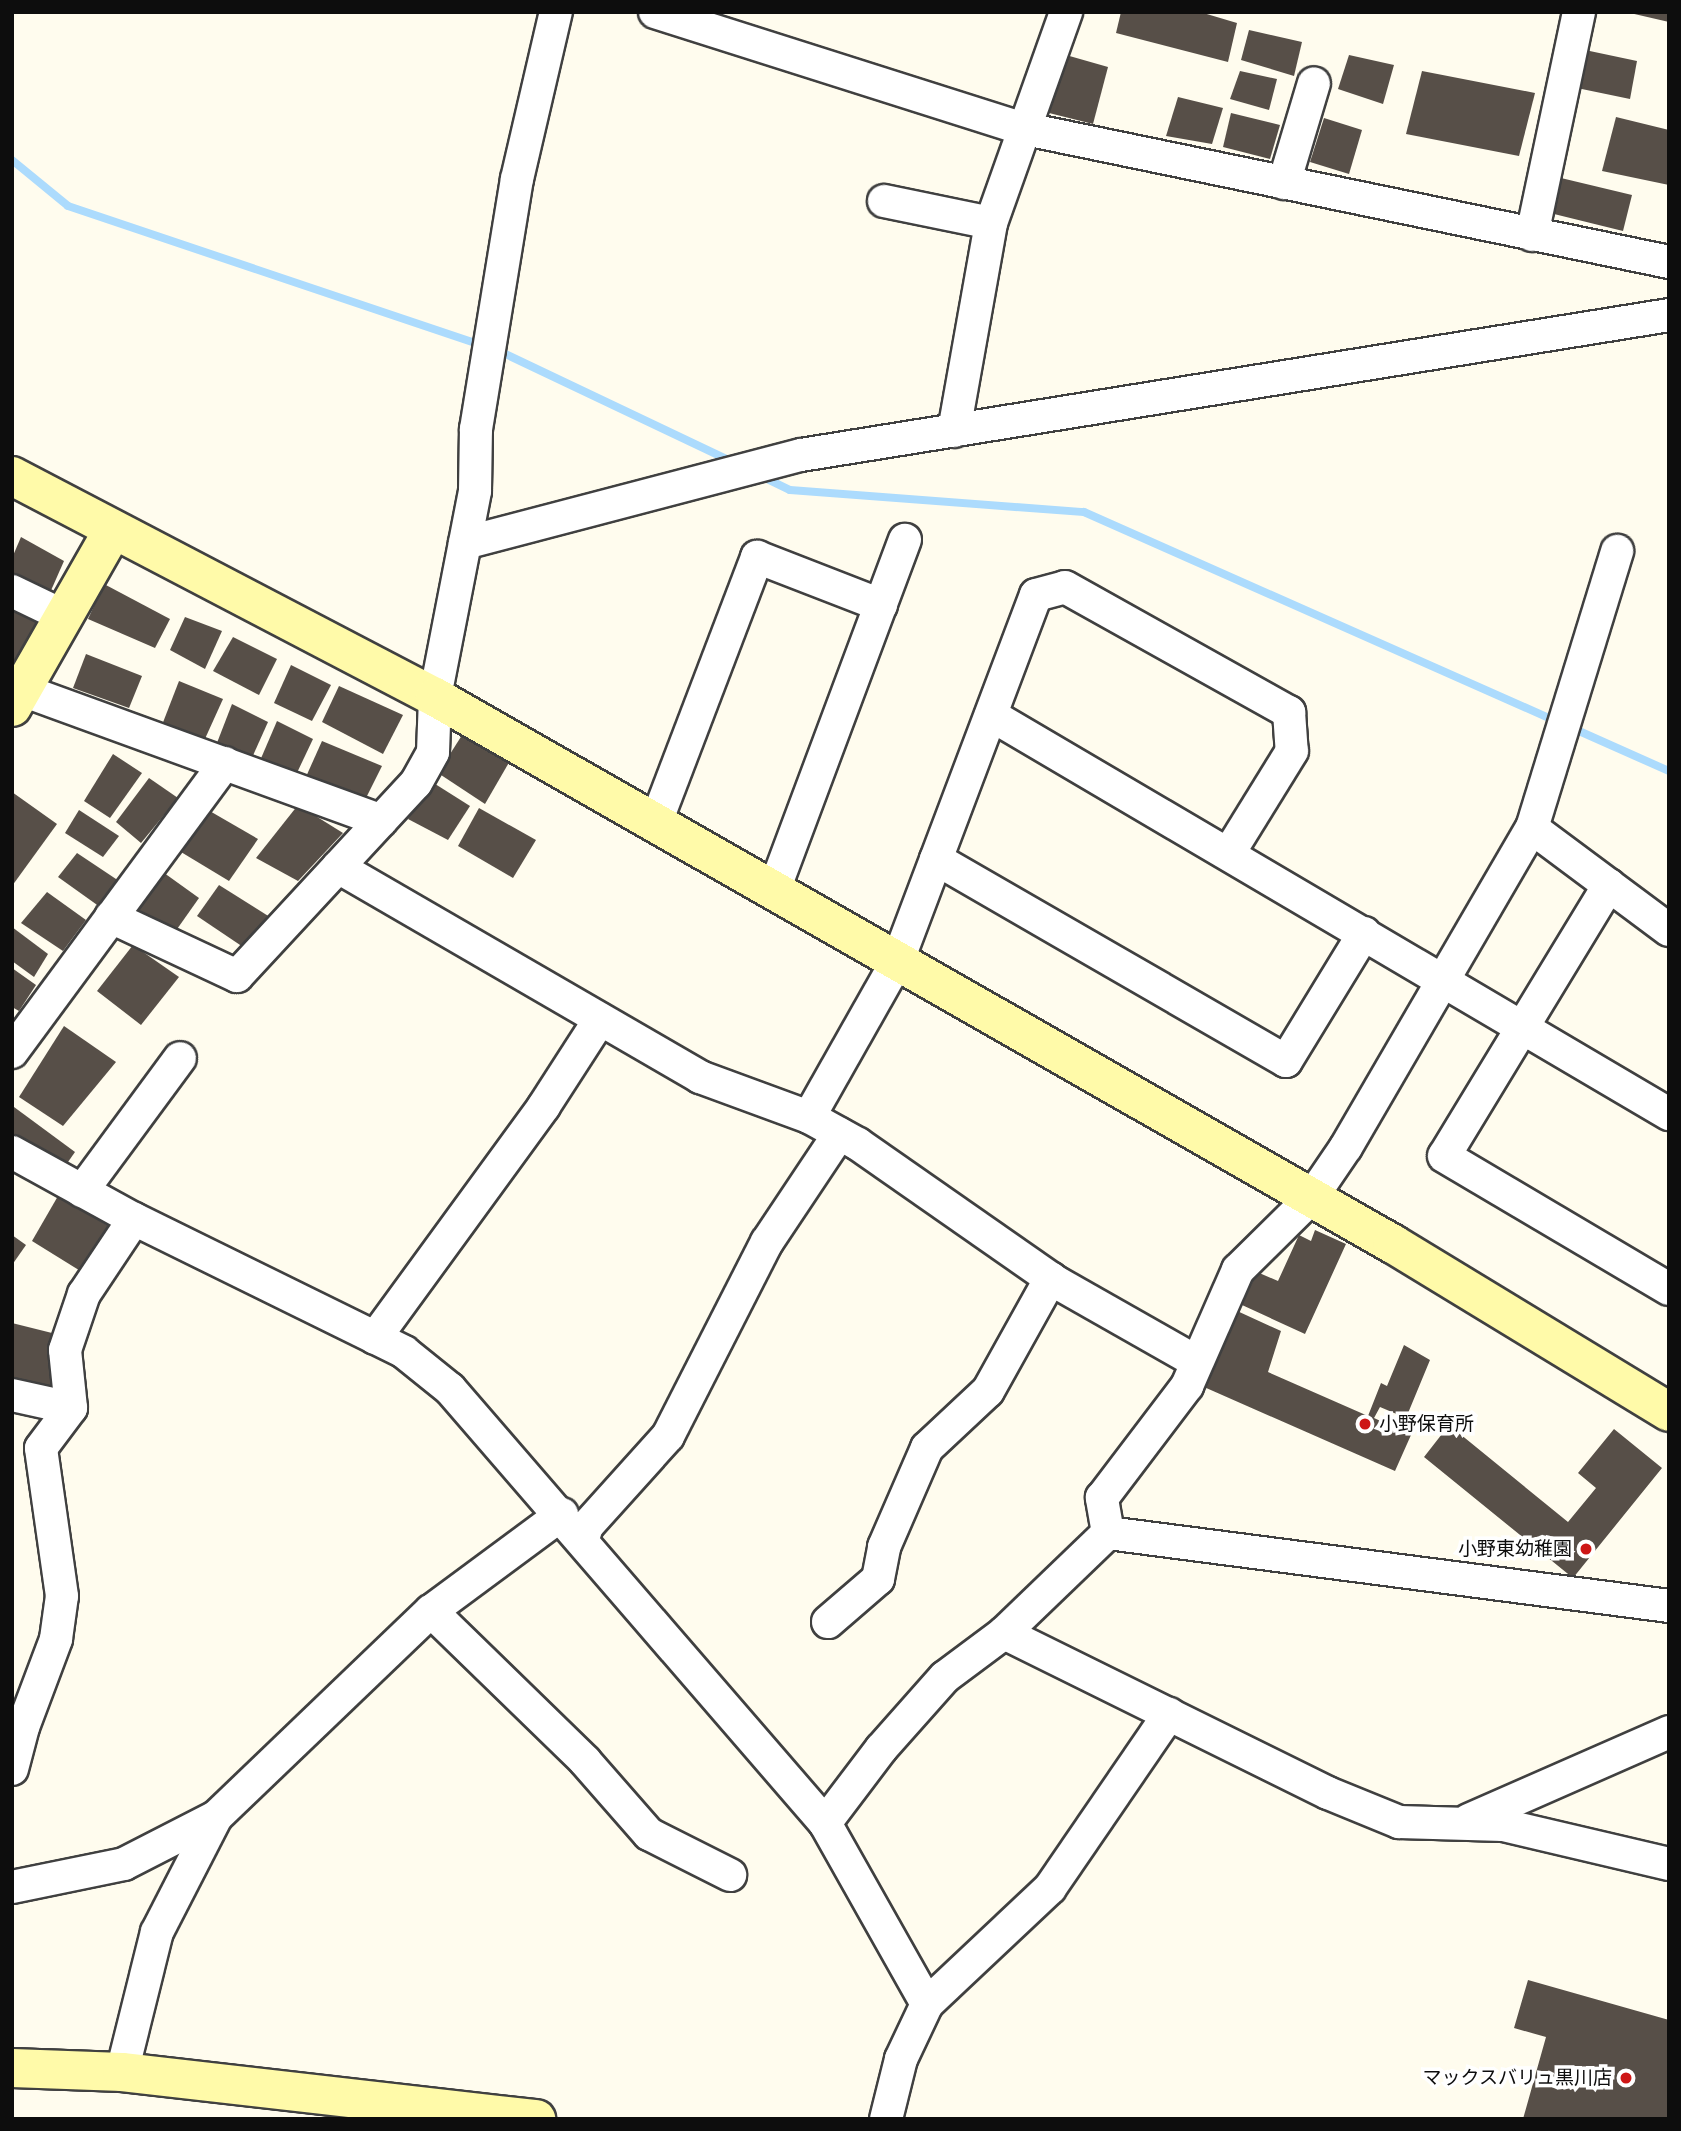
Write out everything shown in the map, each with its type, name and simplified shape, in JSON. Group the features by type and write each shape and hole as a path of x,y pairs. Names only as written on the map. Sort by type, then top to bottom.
{"street":[{"path":"111,918 237,976 416,783 433,752 435,697 475,491 476,429 517,179 556,12"},
{"path":"655,12 1021,128 1532,235 1664,269"},
{"path":"954,431 991,223 1021,128 1066,12"},
{"path":"1532,235 1579,12"},
{"path":"1284,183 1314,83"},
{"path":"884,201 991,223"},
{"path":"465,543 801,455 1669,315"},
{"path":"12,476 435,697 656,822 1312,1197 1663,1411"},
{"path":"113,530 17,698 225,763 381,821"},
{"path":"774,890 905,540"},
{"path":"1108,1533 1102,1498 1187,1386 1238,1270 1312,1197 1444,980 1532,828 1617,551"},
{"path":"656,822 757,557 881,605"},
{"path":"809,1117 898,960 1036,595 1065,587 1289,712 1292,751 1229,853"},
{"path":"12,591 64,616"},
{"path":"990,715 1229,853 1669,1114"},
{"path":"12,1052 225,763"},
{"path":"1532,828 1669,930"},
{"path":"936,859 1286,1060 1364,933"},
{"path":"338,867 700,1077 809,1117 839,1134 1051,1278 1197,1362"},
{"path":"1609,885 1444,1156 1669,1289"},
{"path":"375,1338 544,1106 600,1019"},
{"path":"82,1191 180,1058"},
{"path":"583,1539 587,1525 668,1436 767,1242 839,1134"},
{"path":"12,1152 134,1219 404,1352 450,1389 562,1514 825,1823 927,2004"},
{"path":"12,1769 23,1727 57,1639 62,1596 41,1448 71,1408 65,1350 84,1294 134,1219"},
{"path":"828,1622 878,1578 884,1547 927,1448 988,1391 1051,1278"},
{"path":"12,1395 71,1408"},
{"path":"12,1887 124,1864 216,1817 431,1611 562,1514"},
{"path":"825,1823 881,1749 945,1677 1004,1633 1108,1533"},
{"path":"1108,1533 1669,1606"},
{"path":"431,1611 585,1761 649,1834 730,1875"},
{"path":"1004,1633 1328,1793 1399,1822 1503,1825 1669,1864"},
{"path":"886,2119 901,2059 927,2004 1050,1888 1169,1714"},
{"path":"1460,1824 1669,1731"},
{"path":"122,2072 157,1932 216,1817"},
{"path":"12,2068 122,2072 536,2119"}],"building":[{"path":"1121,12 1200,12 1237,23 1228,62 1116,33"},
{"path":"1669,12 1669,22 1630,13"},
{"path":"1249,30 1302,42 1294,76 1241,60"},
{"path":"1585,50 1637,61 1630,99 1577,88"},
{"path":"1066,55 1108,67 1093,124 1049,113"},
{"path":"1349,55 1394,65 1383,104 1338,89"},
{"path":"1240,71 1277,79 1269,110 1230,99"},
{"path":"1422,71 1535,93 1519,156 1406,134"},
{"path":"1178,97 1223,108 1212,144 1166,136"},
{"path":"1231,113 1280,125 1270,159 1223,147"},
{"path":"1616,117 1669,130 1669,185 1602,171"},
{"path":"1324,118 1362,130 1349,174 1310,162"},
{"path":"1561,178 1632,195 1623,231 1554,214"},
{"path":"21,537 64,561 49,595 12,577 12,558"},
{"path":"104,584 170,619 155,648 88,619"},
{"path":"17,606 42,620 12,675 12,615"},
{"path":"185,617 222,631 205,669 170,650"},
{"path":"233,637 277,659 259,695 213,671"},
{"path":"86,654 142,676 129,708 73,688"},
{"path":"291,665 331,685 312,721 274,703"},
{"path":"179,681 223,699 204,741 162,725"},
{"path":"339,686 403,715 383,754 322,722"},
{"path":"232,704 268,722 251,760 215,748"},
{"path":"277,721 313,739 295,777 259,763"},
{"path":"464,732 511,759 485,804 438,773"},
{"path":"322,741 382,766 364,802 305,779"},
{"path":"113,754 142,773 110,818 84,801"},
{"path":"149,778 178,798 141,843 116,822"},
{"path":"432,782 470,806 448,840 408,819"},
{"path":"12,792 57,824 12,886"},
{"path":"298,805 343,833 298,881 256,858"},
{"path":"479,808 536,840 513,878 458,846"},
{"path":"79,810 119,836 103,857 65,833"},
{"path":"208,810 258,839 229,881 181,852"},
{"path":"77,853 119,881 100,907 58,877"},
{"path":"160,870 199,898 175,932 134,907"},
{"path":"219,885 273,919 249,951 197,916"},
{"path":"47,892 86,920 63,951 21,923"},
{"path":"12,927 48,954 34,977 12,961"},
{"path":"133,945 179,977 141,1025 97,991"},
{"path":"12,968 36,985 19,1011 12,1007"},
{"path":"64,1026 116,1062 63,1126 19,1097"},
{"path":"14,1107 75,1152 61,1172 12,1141"},
{"path":"58,1196 112,1228 82,1272 32,1241"},
{"path":"1315,1230 1346,1244 1305,1334 1242,1305 1257,1272 1278,1281 1299,1235 1311,1241"},
{"path":"12,1235 26,1245 12,1265"},
{"path":"1235,1310 1281,1331 1268,1372 1368,1416 1381,1383 1387,1386 1404,1345 1430,1360 1406,1418 1380,1407 1374,1418 1411,1435 1395,1471 1204,1387"},
{"path":"12,1323 60,1335 49,1394 12,1384"},
{"name":"小野東幼稚園","path":"1449,1425 1568,1522 1596,1488 1578,1473 1614,1429 1662,1468 1573,1578 1424,1457"},
{"path":"1528,1980 1669,2020 1669,2119 1523,2119 1546,2037 1514,2028"}],"waterway":[{"path":"12,160 68,206 484,346"},
{"path":"497,350 735,463"},
{"path":"759,475 790,490 1084,512 1558,722"},
{"path":"1570,727 1669,771"}],"place":[{"name":"小野保育所","path":"1365,1424"},
{"name":"小野東幼稚園","path":"1586,1549"},
{"name":"マックスバリュ黒川店","path":"1626,2078"}]}
